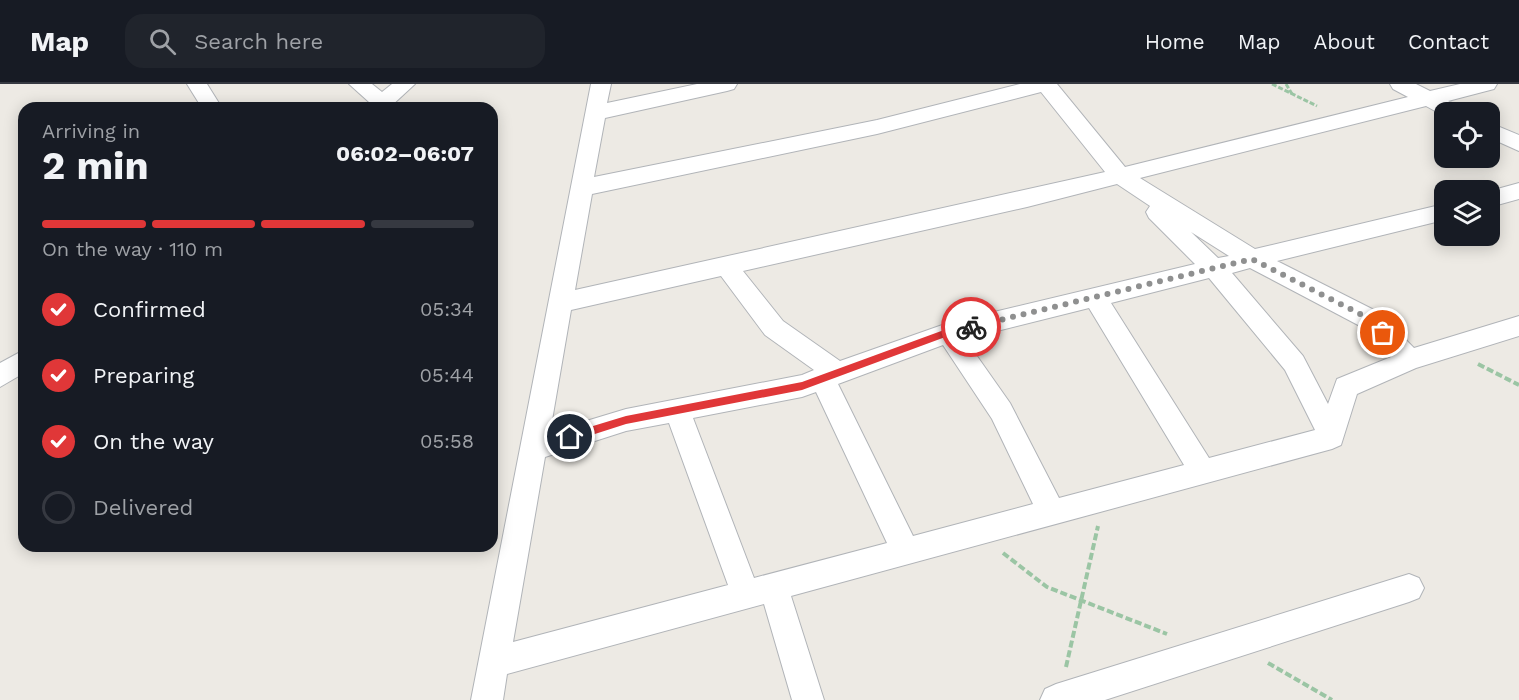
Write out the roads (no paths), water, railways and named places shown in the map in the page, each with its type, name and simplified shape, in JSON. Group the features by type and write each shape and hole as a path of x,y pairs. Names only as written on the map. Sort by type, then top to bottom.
{"street":[{"path":"197,84 208,102"},
{"path":"358,84 376,102"},
{"path":"383,102 405,84"},
{"path":"487,700 601,84"},
{"path":"595,113 728,84"},
{"path":"581,188 877,127 1046,84 1120,176 1215,268 1294,363 1332,437"},
{"path":"1400,84 1434,103"},
{"path":"559,303 1027,199 1486,84"},
{"path":"1500,135 1519,144"},
{"path":"1120,176 1252,259 1370,319 1410,360"},
{"path":"1500,197 1519,191"},
{"path":"532,449 626,420 802,386 948,333 1434,214"},
{"path":"726,266 774,328 830,375 906,551"},
{"path":"1095,297 1203,472"},
{"path":"1332,437 1347,387 1410,360 1519,326"},
{"path":"948,333 1001,411 1052,513"},
{"path":"0,376 18,364"},
{"path":"677,410 808,700"},
{"path":"494,662 1332,437"},
{"path":"1058,699 1409,588"}]}
